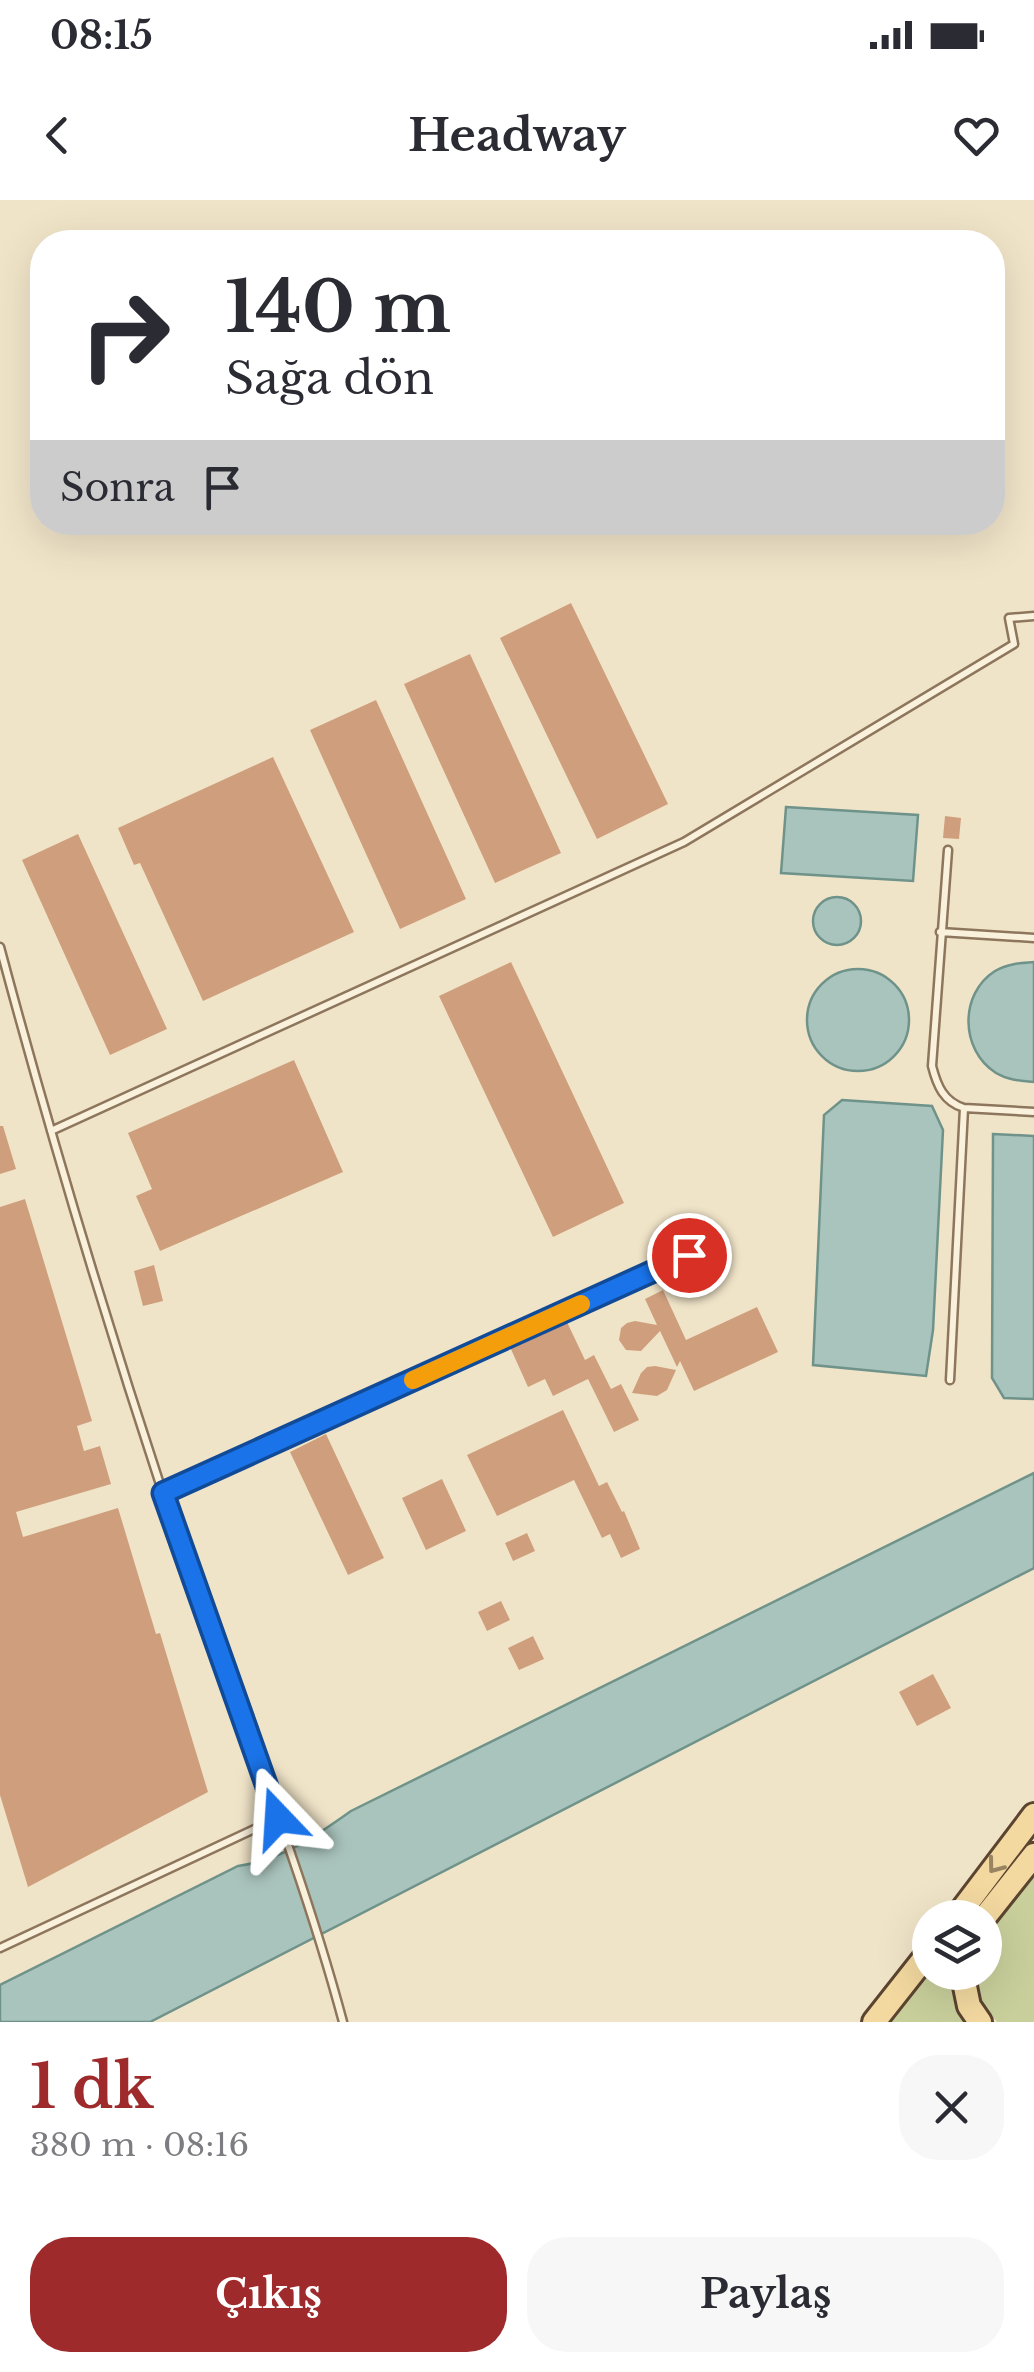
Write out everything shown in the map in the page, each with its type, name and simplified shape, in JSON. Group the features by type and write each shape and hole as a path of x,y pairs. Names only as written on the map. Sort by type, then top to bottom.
{"main road":[{"path":"970,1900 1034,1815"},
{"path":"998,1900 1034,1855"},
{"path":"874,2022 912,1974"},
{"path":"965,1990 968,2006 980,2022"}],"lane":[{"path":"51,1130 684,842 1014,644 1010,618 1034,616"},
{"path":"948,850 932,1066 936,1082 954,1105 1034,1112"},
{"path":"940,932 1034,938"},
{"path":"0,946 51,1130 163,1493 282,1828 343,2022"},
{"path":"950,1380 964,1108"},
{"path":"163,1493 689,1255"},
{"path":"1,1945 278,1818"}],"green space":[{"path":"1034,1870 1034,2022 997,2022 978,1998 977,1990 1002,1990 1002,1911"},
{"path":"913,1990 958,1990 968,2022 888,2022"}],"water":[{"path":"786,807 918,815 913,881 781,873"},
{"path":"837,897 854,904 861,921 854,938 837,945 820,938 813,921 820,904"},
{"path":"1034,962 1034,1082 1005,1077 984,1063 970,1037 969,1022 970,1007 983,981 1004,967"},
{"path":"858,969 878,972 901,991 909,1020 906,1040 887,1063 858,1071 838,1068 815,1049 807,1020 810,1000 829,977"},
{"path":"842,1100 932,1106 943,1130 933,1330 926,1376 813,1365 824,1115"},
{"path":"993,1134 1034,1136 1034,1399 1004,1398 992,1378"},
{"path":"1034,1473 1034,1568 150,2022 0,2022 0,1985 238,1866 298,1846 351,1811"}],"building":[{"path":"571,603 668,804 597,839 500,638"},
{"path":"470,654 561,853 495,883 404,684"},
{"path":"376,700 466,899 400,929 310,730"},
{"path":"273,757 354,932 203,1001 140,863 134,865 118,828"},
{"path":"945,816 961,818 959,839 943,838"},
{"path":"78,834 167,1029 110,1055 22,860"},
{"path":"511,962 624,1203 553,1237 439,996"},
{"path":"294,1060 343,1172 160,1251 136,1196 152,1189 128,1133"},
{"path":"0,1126 16,1169 0,1174"},
{"path":"25,1199 92,1421 77,1426 84,1451 100,1446 111,1484 16,1512 23,1537 118,1508 208,1792 28,1887 0,1795 0,1207"},
{"path":"154,1265 163,1301 143,1306 134,1271"},
{"path":"663,1290 686,1340 757,1307 778,1352 694,1391 660,1331 641,1351 626,1350 619,1340 621,1328 627,1323 657,1325 645,1299"},
{"path":"566,1320 585,1360 594,1355 611,1389 621,1384 639,1420 614,1432 588,1379 553,1396 545,1379 528,1387 510,1347"},
{"path":"655,1366 676,1370 667,1390 657,1396 632,1393 641,1373"},
{"path":"563,1410 599,1486 607,1482 640,1549 621,1558 610,1534 602,1538 574,1480 497,1516 467,1455"},
{"path":"326,1434 384,1558 348,1575 290,1452"},
{"path":"442,1479 466,1531 426,1550 402,1498"},
{"path":"527,1533 535,1551 513,1561 505,1543"},
{"path":"501,1601 510,1620 487,1631 478,1612"},
{"path":"533,1636 544,1659 519,1670 508,1648"},
{"path":"933,1674 951,1708 917,1726 899,1692"}],"slow traffic":[{"path":"413,1380 581,1304"}],"route":[{"path":"278,1818 163,1493 689,1255"}]}
